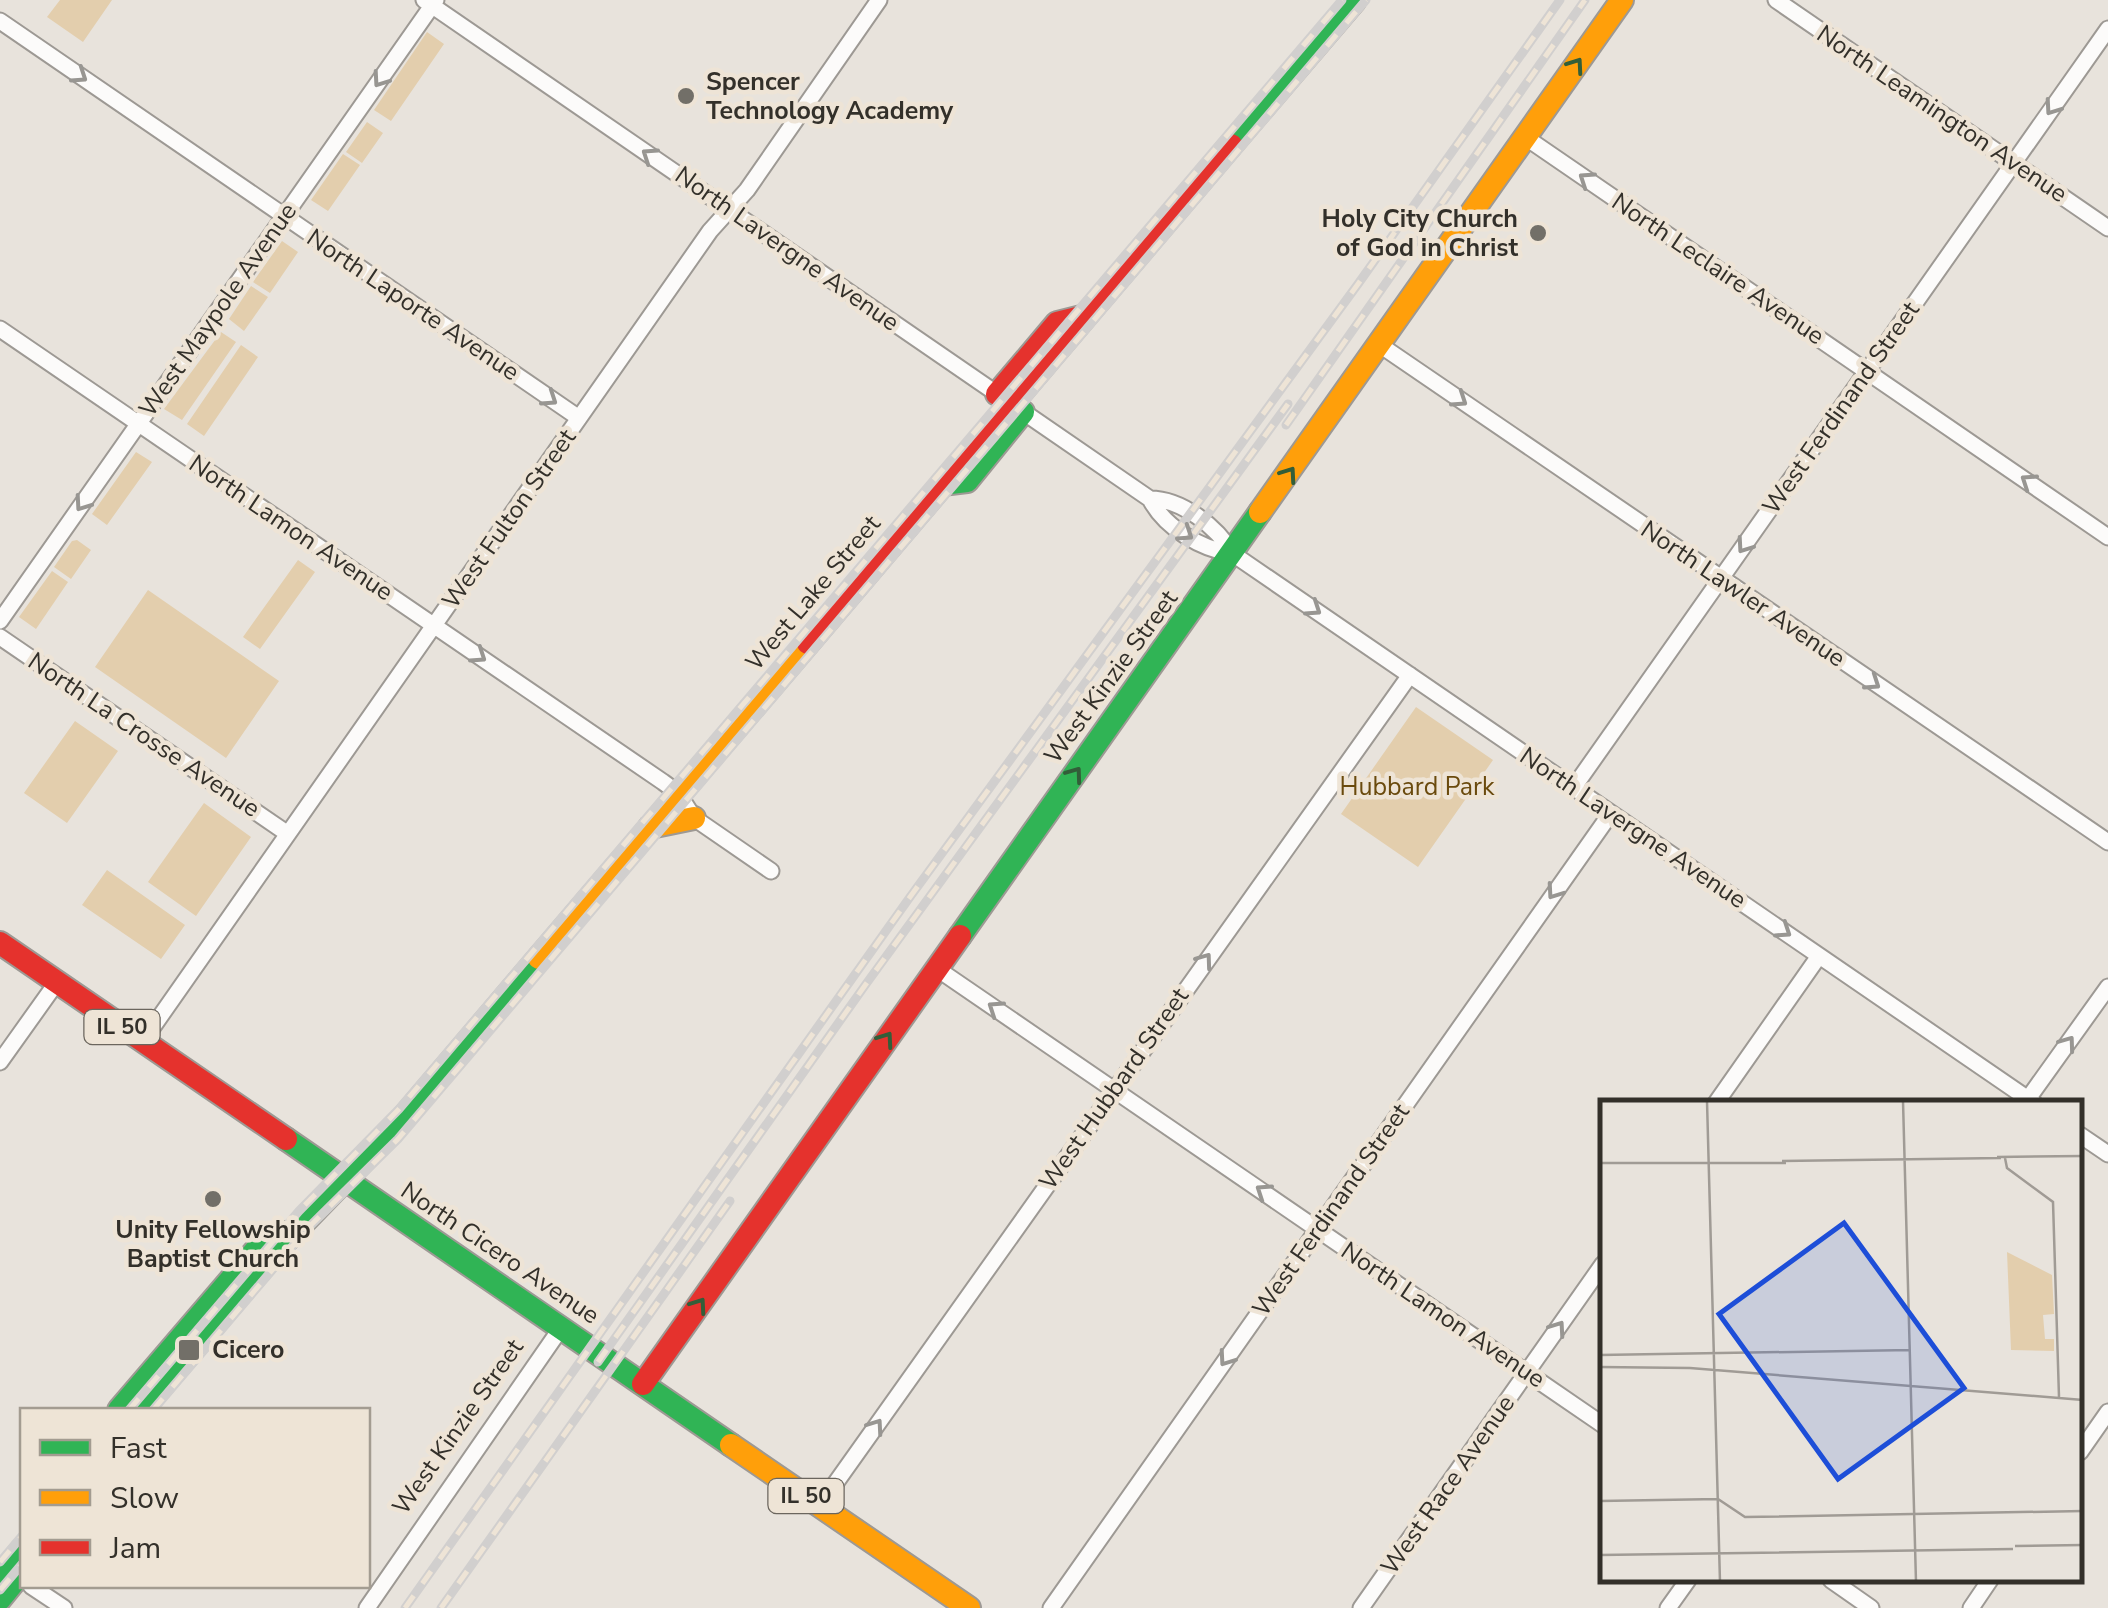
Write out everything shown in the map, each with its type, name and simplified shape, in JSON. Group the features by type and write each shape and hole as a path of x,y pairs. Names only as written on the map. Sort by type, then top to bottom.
{"main road":[{"name":"West Lake Street","path":"162,1408 312,1234 393,1130 678,793 1355,0"},
{"name":"West Kinzie Street","path":"643,1384 1622,0"},
{"path":"942,484 967,481 1057,323 1085,316"},
{"path":"650,827 694,818"},
{"name":"North Cicero Avenue","path":"0,943 969,1608"},
{"name":"West Lake Street","path":"121,1408 256,1250 351,1184"},
{"name":"West Lake Street","path":"143,1408 307,1217"},
{"path":"0,1599 13,1573 20,1540"}],"street":[{"name":"West Fulton Street","path":"143,1041 710,231 748,190 880,0"},
{"name":"North Leamington Avenue","path":"1776,0 2108,228"},
{"name":"North Lavergne Avenue","path":"431,2 1150,499 1158,515 1210,550 1233,554 2026,1100"},
{"name":"West Maypole Avenue","path":"0,621 431,2"},
{"name":"North Laporte Avenue","path":"0,21 579,418"},
{"name":"West Ferdinand Street","path":"1574,787 2108,28"},
{"name":"North Leclaire Avenue","path":"1525,138 2108,536"},
{"name":"North Lamon Avenue","path":"0,329 678,793 694,818 771,871"},
{"name":"North Lawler Avenue","path":"1380,345 2108,842"},
{"name":"North La Crosse Avenue","path":"0,637 288,834"},
{"name":"West Hubbard Street","path":"820,1505 1410,675"},
{"name":"West Ferdinand Street","path":"1050,1608 1610,813"},
{"path":"1718,1100 1819,956"},
{"name":"North Lamon Avenue","path":"936,968 1600,1422"},
{"path":"0,1062 57,982"},
{"path":"2030,1100 2108,987"},
{"path":"2083,1137 2108,1154"},
{"name":"West Race Avenue","path":"1362,1608 1600,1268"},
{"name":"West Kinzie Street","path":"367,1608 561,1328"},
{"path":"2083,1448 2108,1412"},
{"path":"1668,1608 1686,1583"},
{"path":"1835,1583 1871,1608"},
{"path":"1970,1608 1988,1583"},
{"path":"35,1588 64,1608"}],"green space":[{"path":"60,0 112,0 83,42 47,17"},
{"path":"427,32 444,44 391,121 374,110"},
{"path":"367,122 383,133 362,163 346,152"},
{"path":"343,154 360,165 328,211 311,200"},
{"path":"282,241 298,252 270,293 253,282"},
{"path":"251,286 268,297 244,331 229,319"},
{"path":"221,332 236,342 182,420 164,409"},
{"path":"241,345 258,357 204,436 187,424"},
{"path":"136,452 152,462 107,525 92,514"},
{"path":"77,540 91,550 71,579 54,567 72,541"},
{"path":"298,560 315,572 260,649 243,637"},
{"path":"52,571 68,582 36,629 19,617"},
{"path":"148,590 279,681 226,758 95,667"},
{"name":"Hubbard Park","path":"1416,707 1493,760 1418,867 1341,814"},
{"path":"75,721 118,751 67,823 24,793"},
{"path":"204,803 251,837 196,916 148,882"},
{"path":"107,870 185,925 161,959 82,905"}],"railway":[{"path":"131,1408 299,1211 399,1109 1342,0"},
{"path":"155,1408 308,1228 398,1139 1366,0"},
{"path":"405,1608 910,897 1358,284 1560,0"},
{"path":"1286,425 1585,0"},
{"path":"598,1362 866,984 1288,404"},
{"path":"441,1608 730,1201"},
{"path":"0,1562 20,1538"},
{"path":"0,1590 20,1566"}],"traffic: fast":[{"path":"1231,145 1355,0"},
{"path":"942,484 967,481 1023,412"},
{"path":"960,936 1260,512"},
{"path":"143,1408 278,1249 393,1130 539,958"},
{"path":"286,1139 731,1445"},
{"path":"121,1408 256,1250 283,1233"},
{"path":"0,1577 20,1552"},
{"path":"0,1599 20,1574"}],"traffic: slow":[{"path":"1260,512 1622,0"},
{"path":"539,958 808,643"},
{"path":"650,827 694,818"},
{"path":"731,1445 969,1608"}],"traffic: jam":[{"path":"808,643 1231,145"},
{"path":"997,394 1057,323 1085,316"},
{"path":"643,1384 960,936"},
{"path":"0,943 286,1139"}],"place":[{"name":"Spencer Technology Academy","path":"686,96"},
{"name":"Holy City Church of God in Christ","path":"1538,233"},
{"name":"Unity Fellowship Baptist Church","path":"213,1199"},
{"name":"Cicero","path":"189,1350"}]}
